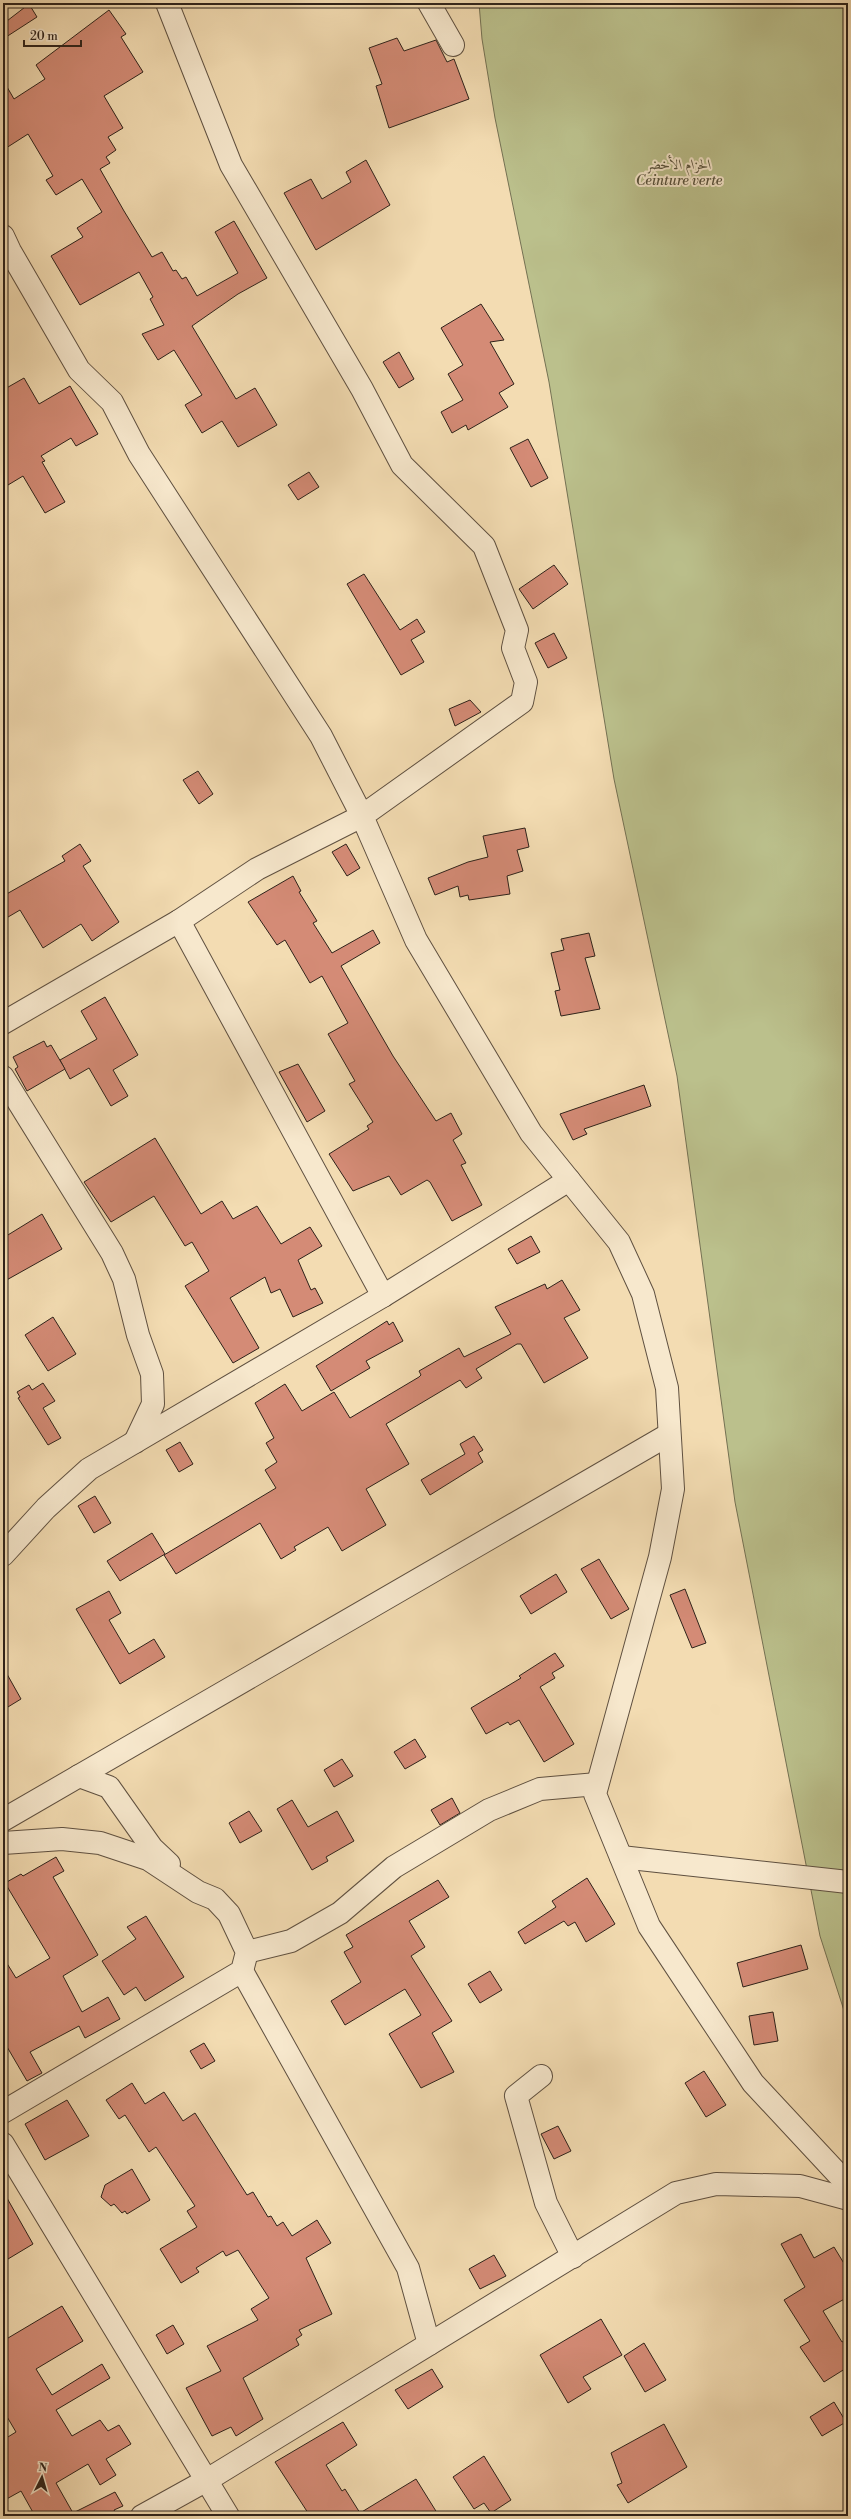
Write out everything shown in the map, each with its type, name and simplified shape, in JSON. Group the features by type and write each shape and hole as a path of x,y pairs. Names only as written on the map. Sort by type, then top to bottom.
{"street":[{"path":"3,1023 179,921 257,870 362,816 522,702 526,682 513,648 517,630 484,546 402,465 362,389 231,165 166,3"},
{"path":"428,3 453,45"},
{"path":"3,236 10,251 79,370 112,402 139,454 321,736 362,816 416,940 530,1133 619,1242 643,1294 667,1388 668,1435 673,1489 660,1557 595,1794 649,1926 753,2083 848,2185"},
{"path":"179,921 383,1296"},
{"path":"3,1077 112,1253 124,1279 138,1334 152,1374 153,1404 135,1442"},
{"path":"3,1555 46,1508 89,1469 383,1296 569,1180"},
{"path":"3,1820 668,1435"},
{"path":"79,1776 109,1786 152,1848 198,1892"},
{"path":"3,2112 245,1962 291,1941 340,1913 394,1867 489,1810 540,1789 597,1784"},
{"path":"3,1843 62,1839 100,1842 148,1859 198,1892 215,1899 229,1914 245,1962 408,2268 429,2344"},
{"path":"621,1858 848,1882"},
{"path":"541,2076 516,2096 546,2203 573,2257"},
{"path":"3,2144 228,2516"},
{"path":"142,2516 206,2480 676,2193 716,2184 800,2186 848,2199"}],"green space":[{"name":"الحزام الأخضر Ceinture verte","path":"479,3 848,3 848,2023 820,1936 735,1502 677,1076 614,779 549,382 495,118 482,39"}],"building":[{"path":"29,4 37,17 3,39 3,24"},
{"path":"109,10 126,34 121,37 143,72 104,96 123,128 108,137 116,150 106,157 110,163 100,169 124,211 152,257 162,252 173,271 176,270 182,279 186,277 197,296 238,273 215,232 234,221 267,278 238,294 192,326 236,399 255,388 277,425 238,447 222,421 202,433 185,405 202,395 174,350 158,360 142,334 164,325 150,299 153,297 139,272 80,305 51,256 83,237 77,228 102,212 82,179 56,195 46,180 53,176 28,134 3,150 3,80 14,99 45,79 36,65"},
{"path":"397,38 404,51 436,40 447,62 454,59 469,99 389,128 376,86 382,84 369,48"},
{"path":"366,160 390,205 316,250 284,193 311,179 322,199 351,182 346,172"},
{"path":"481,304 504,340 490,342 514,384 499,393 508,407 468,430 466,425 452,433 441,412 463,400 448,374 463,365 441,328"},
{"path":"399,352 414,379 399,388 383,362"},
{"path":"24,378 39,404 70,386 98,434 76,446 71,438 41,456 45,461 42,462 65,502 45,513 23,476 3,488 3,390"},
{"path":"528,439 548,478 531,487 510,448"},
{"path":"309,472 319,487 298,500 288,485"},
{"path":"554,565 568,584 533,609 519,589"},
{"path":"364,574 400,630 417,619 425,632 411,640 424,662 401,675 347,584"},
{"path":"554,633 567,658 548,668 535,643"},
{"path":"470,700 481,712 455,726 449,709"},
{"path":"198,771 213,794 199,804 183,780"},
{"path":"525,828 529,847 517,850 523,871 507,876 510,894 469,900 468,895 460,897 458,886 435,895 428,878 468,862 488,857 483,836"},
{"path":"80,844 91,861 83,866 119,922 92,941 81,924 43,948 20,910 3,920 3,896 65,861 62,856"},
{"path":"346,844 360,868 347,876 332,852"},
{"path":"293,876 301,891 299,892 317,921 313,923 332,953 373,930 380,943 341,966 393,1056 436,1121 451,1113 462,1134 453,1140 466,1163 461,1165 482,1205 452,1221 430,1182 427,1180 401,1195 389,1176 353,1191 329,1154 369,1129 367,1126 373,1122 349,1084 355,1081 328,1034 348,1023 322,976 310,983 285,940 277,945 248,902"},
{"path":"589,933 595,956 585,958 600,1009 561,1016 555,991 560,990 551,953 564,950 561,939"},
{"path":"105,997 138,1055 113,1070 128,1096 111,1106 89,1068 70,1079 60,1060 97,1039 81,1011"},
{"path":"44,1041 47,1047 51,1045 65,1069 27,1091 15,1069 18,1067 13,1057"},
{"path":"298,1064 325,1111 307,1122 279,1072"},
{"path":"644,1085 651,1106 584,1129 587,1134 573,1140 560,1114"},
{"path":"155,1138 201,1214 222,1201 233,1219 257,1206 281,1244 310,1227 322,1246 298,1260 311,1290 315,1288 323,1303 293,1317 280,1289 271,1293 265,1277 230,1298 259,1348 233,1363 185,1286 209,1271 192,1242 185,1246 154,1196 111,1222 84,1182"},
{"path":"42,1214 62,1249 3,1282 3,1238"},
{"path":"531,1236 540,1252 517,1264 508,1249"},
{"path":"562,1280 580,1310 564,1318 588,1358 544,1383 521,1344 517,1344 476,1369 482,1378 466,1388 460,1380 386,1424 409,1464 366,1489 386,1525 342,1551 328,1527 294,1547 296,1550 281,1559 260,1523 176,1574 164,1555 276,1488 265,1470 277,1462 266,1443 274,1438 255,1403 285,1384 302,1411 334,1392 350,1418 419,1377 421,1375 419,1371 459,1348 464,1357 511,1334 495,1307 545,1284 547,1289"},
{"path":"53,1317 76,1354 48,1371 25,1335"},
{"path":"387,1321 389,1325 393,1322 403,1341 366,1361 370,1368 331,1391 316,1366"},
{"path":"43,1383 55,1401 43,1408 61,1438 48,1445 18,1398 20,1397 17,1392 29,1385 32,1390"},
{"path":"474,1436 483,1450 478,1453 483,1462 430,1495 421,1480 465,1454 460,1444"},
{"path":"180,1442 193,1464 179,1472 166,1450"},
{"path":"95,1496 111,1523 94,1533 78,1506"},
{"path":"152,1533 165,1554 120,1581 107,1561"},
{"path":"599,1559 629,1609 611,1619 581,1569"},
{"path":"556,1574 567,1592 531,1614 520,1596"},
{"path":"685,1589 706,1643 692,1648 670,1595"},
{"path":"109,1591 121,1613 109,1620 129,1654 154,1639 165,1657 120,1684 76,1609"},
{"path":"555,1653 564,1666 552,1673 555,1678 540,1687 574,1744 544,1762 519,1720 510,1725 508,1722 486,1734 471,1708 521,1678 519,1676"},
{"path":"3,1667 21,1699 3,1710"},
{"path":"415,1739 426,1757 405,1769 394,1752"},
{"path":"342,1759 353,1776 334,1787 324,1770"},
{"path":"452,1798 460,1813 440,1825 431,1810"},
{"path":"292,1800 308,1827 337,1811 354,1841 326,1857 328,1861 312,1870 277,1809"},
{"path":"249,1811 262,1831 240,1843 229,1823"},
{"path":"56,1857 64,1871 53,1877 98,1955 63,1976 82,2012 108,1997 120,2019 85,2038 79,2026 30,2052 42,2073 27,2081 3,2040 3,1957 16,1978 50,1958 5,1883 21,1874 23,1876"},
{"path":"587,1878 615,1924 586,1942 575,1922 568,1926 564,1921 525,1944 518,1932 556,1907 552,1901"},
{"path":"438,1880 449,1897 409,1921 425,1947 411,1956 452,2021 432,2033 454,2072 421,2088 389,2034 421,2015 405,1989 345,2025 331,2001 361,1982 344,1952 353,1947 346,1935"},
{"path":"146,1916 184,1977 145,2001 136,1987 124,1995 102,1961 136,1939 127,1927"},
{"path":"801,1945 808,1969 743,1987 737,1963"},
{"path":"490,1971 502,1990 480,2003 468,1984"},
{"path":"773,2012 778,2041 754,2045 749,2016"},
{"path":"204,2043 215,2061 201,2069 190,2051"},
{"path":"704,2071 726,2105 706,2117 685,2083"},
{"path":"132,2083 145,2104 164,2092 183,2121 195,2113 247,2195 253,2192 268,2217 271,2216 277,2226 283,2222 292,2236 317,2220 331,2243 306,2258 332,2314 299,2330 302,2335 296,2339 299,2345 243,2378 263,2419 236,2436 231,2427 212,2436 186,2388 221,2371 207,2346 258,2320 251,2309 269,2298 238,2250 226,2256 223,2251 196,2268 199,2272 181,2283 160,2249 197,2227 187,2211 195,2206 156,2147 149,2152 125,2115 119,2119 106,2100"},
{"path":"67,2100 89,2136 45,2160 25,2124"},
{"path":"558,2126 571,2151 554,2159 541,2134"},
{"path":"132,2169 150,2200 127,2214 125,2211 122,2213 114,2204 111,2206 101,2197 105,2185"},
{"path":"3,2191 33,2244 3,2262"},
{"path":"801,2234 814,2258 834,2247 848,2270 848,2297 823,2311 842,2342 848,2339 848,2367 824,2382 800,2347 810,2341 784,2300 805,2287 781,2244"},
{"path":"494,2255 506,2276 480,2289 469,2269"},
{"path":"62,2306 83,2341 36,2369 52,2395 102,2364 110,2378 56,2410 72,2436 100,2420 108,2431 119,2425 131,2444 106,2459 116,2475 100,2485 88,2464 56,2483 73,2513 115,2492 123,2506 114,2510 117,2516 35,2516 21,2491 3,2501 3,2440 16,2432 3,2410 3,2341"},
{"path":"601,2319 622,2355 583,2377 591,2389 568,2403 540,2355"},
{"path":"173,2325 184,2344 167,2354 156,2335"},
{"path":"644,2343 666,2380 645,2392 624,2356"},
{"path":"432,2369 443,2387 408,2409 395,2390"},
{"path":"834,2402 846,2422 822,2436 810,2417"},
{"path":"343,2422 357,2445 326,2465 342,2491 345,2489 360,2513 416,2479 439,2516 310,2516 275,2462"},
{"path":"664,2424 687,2467 628,2503 617,2485 622,2483 611,2453"},
{"path":"484,2456 511,2500 491,2513 484,2503 474,2509 453,2477"}]}
